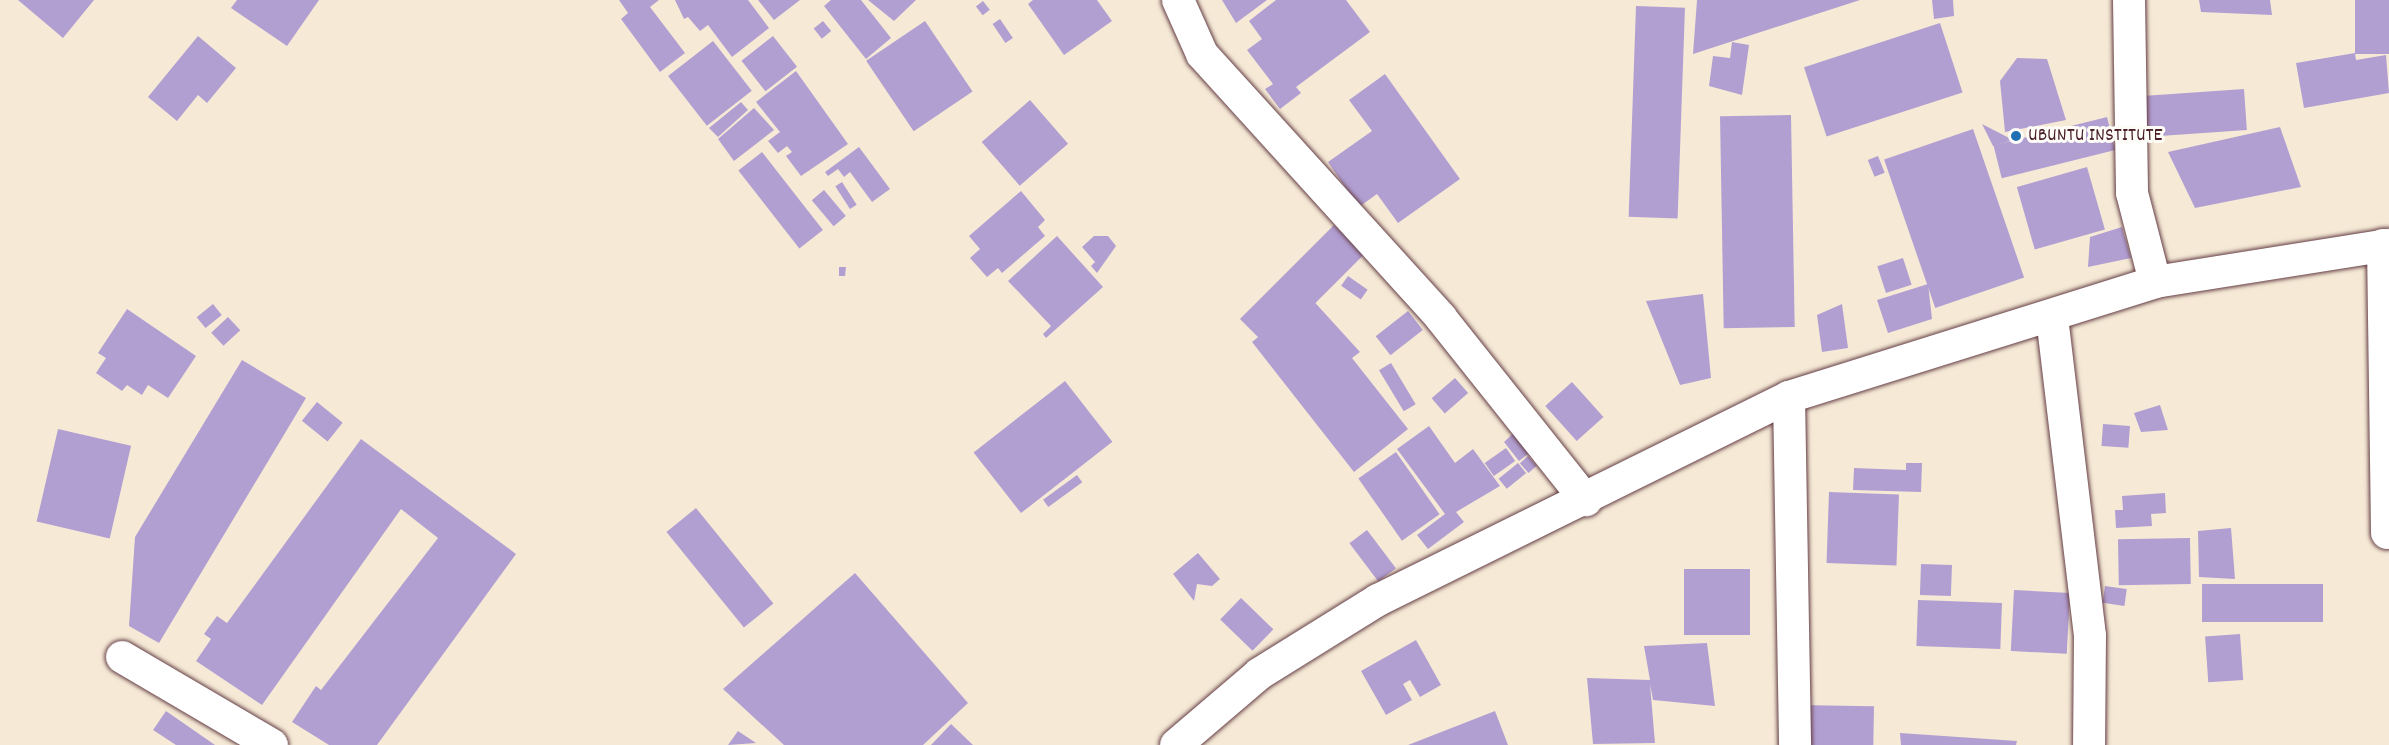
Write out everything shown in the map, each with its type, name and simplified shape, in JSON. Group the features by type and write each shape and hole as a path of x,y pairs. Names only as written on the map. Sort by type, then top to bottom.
{"street":[{"path":"1178,0 1202,54 1440,318 1586,500"},
{"path":"2128,0 2132,193 2155,282"},
{"path":"1176,745 1259,674 1378,600 1586,500 1789,398 2052,317 2155,282 2386,245 2387,533"},
{"path":"2052,317 2090,636 2089,745"},
{"path":"1789,398 1795,745"},
{"path":"122,657 272,745"}],"building":[{"path":"18,0 94,0 63,38"},
{"path":"237,0 319,0 287,46 231,8"},
{"path":"619,0 659,0 650,7 685,53 660,72 621,19 628,13"},
{"path":"675,0 748,0 769,28 732,57 708,25 700,31 688,17 684,19"},
{"path":"758,0 800,0 774,20"},
{"path":"831,0 861,0 891,38 866,59 824,6"},
{"path":"868,0 916,0 894,21"},
{"path":"1033,0 1097,0 1112,21 1064,55 1028,4"},
{"path":"1222,0 1267,0 1236,23"},
{"path":"1276,0 1346,0 1370,32 1296,87 1301,93 1280,109 1265,89 1273,84 1247,50 1262,39 1249,21"},
{"path":"1697,0 1860,0 1693,54"},
{"path":"1932,0 1953,0 1954,16 1934,19"},
{"path":"2199,0 2270,0 2272,15 2201,12"},
{"path":"2355,0 2389,0 2389,54 2355,54"},
{"path":"983,1 990,10 983,15 976,7"},
{"path":"1636,6 1685,8 1678,219 1629,217"},
{"path":"1000,19 1013,38 1005,43 993,24"},
{"path":"823,21 831,31 822,39 814,29"},
{"path":"925,21 973,91 914,131 866,61"},
{"path":"1940,23 1963,92 1827,137 1804,67"},
{"path":"198,36 236,68 207,103 198,95 177,121 148,97"},
{"path":"773,36 797,67 765,91 741,61"},
{"path":"713,41 752,91 707,126 668,76"},
{"path":"1732,42 1749,45 1742,95 1709,86 1713,56 1730,58"},
{"path":"2355,53 2356,60 2386,55 2389,93 2304,108 2296,63"},
{"path":"2017,58 2047,59 2066,120 2005,132 2000,81"},
{"path":"796,71 848,144 801,176 786,156 792,152 787,146 778,153 768,141 780,132 756,102"},
{"path":"1385,74 1460,179 1398,223 1377,194 1359,207 1328,162 1372,131 1349,100"},
{"path":"2244,89 2247,130 2131,138 2128,97"},
{"path":"1030,100 1068,144 1020,186 982,142"},
{"path":"741,102 748,110 718,137 709,128"},
{"path":"754,108 774,130 734,161 718,139"},
{"path":"1791,115 1795,327 1724,328 1720,116"},
{"path":"2107,117 2115,150 2002,178 1993,145"},
{"path":"1982,124 2013,140 1993,146"},
{"path":"2280,127 2301,187 2195,208 2168,152"},
{"path":"1973,129 2024,277 1935,308 1884,160"},
{"path":"859,147 890,189 872,202 850,172 844,177 838,169 828,176 825,172"},
{"path":"762,152 823,230 799,248 738,170"},
{"path":"1878,156 1885,173 1875,177 1868,160"},
{"path":"2087,167 2105,229 2035,250 2017,187"},
{"path":"842,182 857,205 850,209 835,186"},
{"path":"824,190 846,216 834,226 812,200"},
{"path":"1021,191 1045,220 1038,227 1045,236 1002,273 998,268 987,277 970,258 980,249 969,236"},
{"path":"1334,225 1364,255 1270,349 1240,319"},
{"path":"2122,227 2131,258 2088,267 2090,237"},
{"path":"1057,236 1103,287 1046,338 1043,334 1051,326 1008,281"},
{"path":"1094,236 1108,236 1116,246 1097,273 1091,266 1095,262 1082,247"},
{"path":"1903,258 1912,285 1886,293 1877,266"},
{"path":"839,267 846,267 845,276 839,276"},
{"path":"1348,276 1368,290 1361,300 1341,286"},
{"path":"1928,284 1932,319 1888,333 1877,300"},
{"path":"1703,294 1711,378 1680,385 1646,301"},
{"path":"1309,296 1360,352 1352,358 1408,429 1354,472 1252,342"},
{"path":"213,304 222,315 205,328 197,317"},
{"path":"1842,304 1848,348 1822,352 1817,315"},
{"path":"127,309 196,356 168,398 148,385 142,395 127,385 122,391 96,373 106,358 98,353"},
{"path":"1408,311 1423,330 1390,355 1376,336"},
{"path":"228,317 240,330 223,346 211,333"},
{"path":"242,360 306,398 159,643 129,626 135,537"},
{"path":"1391,363 1416,404 1404,411 1379,370"},
{"path":"1455,378 1468,393 1445,413 1432,398"},
{"path":"1065,381 1112,442 1021,513 974,452"},
{"path":"1572,382 1603,417 1577,441 1545,406"},
{"path":"317,402 343,423 328,441 302,421"},
{"path":"2160,405 2168,430 2141,432 2134,413"},
{"path":"2103,424 2130,426 2128,448 2101,446"},
{"path":"1429,426 1455,463 1473,449 1500,486 1456,512 1464,522 1428,549 1417,535 1445,514 1397,449"},
{"path":"1519,428 1540,455 1533,460 1528,454 1519,461 1504,442"},
{"path":"58,429 131,446 110,538 37,522"},
{"path":"361,439 516,554 377,745 329,745 292,722 316,686 321,690 438,538 401,509 262,705 196,661 211,639 204,634 217,616 227,623"},
{"path":"1506,448 1515,461 1494,476 1485,463"},
{"path":"1396,452 1440,514 1402,541 1358,478"},
{"path":"1528,456 1537,466 1529,473 1520,463"},
{"path":"1518,463 1526,473 1507,489 1499,479"},
{"path":"1906,463 1922,463 1921,492 1853,490 1854,468 1906,470"},
{"path":"1077,475 1082,482 1048,507 1043,500"},
{"path":"1829,492 1899,494 1896,565 1827,563"},
{"path":"2165,493 2166,513 2151,514 2152,526 2116,528 2115,510 2123,510 2122,496"},
{"path":"696,508 773,604 744,628 666,532"},
{"path":"2231,528 2235,579 2199,577 2198,531"},
{"path":"1367,530 1396,568 1378,582 1349,543"},
{"path":"2190,538 2191,584 2119,585 2118,539"},
{"path":"1198,553 1220,579 1212,586 1197,584 1194,601 1173,574"},
{"path":"1921,564 1952,565 1951,596 1920,595"},
{"path":"1684,569 1750,569 1750,635 1684,635"},
{"path":"855,573 968,703 923,745 784,745 723,689"},
{"path":"2202,584 2323,584 2323,622 2202,622"},
{"path":"2105,586 2127,589 2124,606 2103,603"},
{"path":"2014,590 2070,593 2067,654 2011,651"},
{"path":"1241,598 1273,629 1253,651 1220,620"},
{"path":"1918,600 2002,603 2000,649 1916,646"},
{"path":"2240,634 2243,680 2208,682 2205,636"},
{"path":"1416,640 1441,685 1420,697 1410,680 1403,684 1412,700 1386,715 1361,671"},
{"path":"1707,643 1715,706 1653,700 1650,684 1655,743 1593,744 1587,678 1650,680 1644,646"},
{"path":"1797,705 1874,706 1873,745 1796,745"},
{"path":"166,711 215,745 176,745 153,730"},
{"path":"1495,711 1508,745 1408,745"},
{"path":"951,724 973,745 931,745"},
{"path":"738,731 756,743 728,745"},
{"path":"1900,733 2017,741 2016,745 1901,745"}],"place":[{"name":"UBUNTU INSTITUTE","path":"2016,136"}]}
